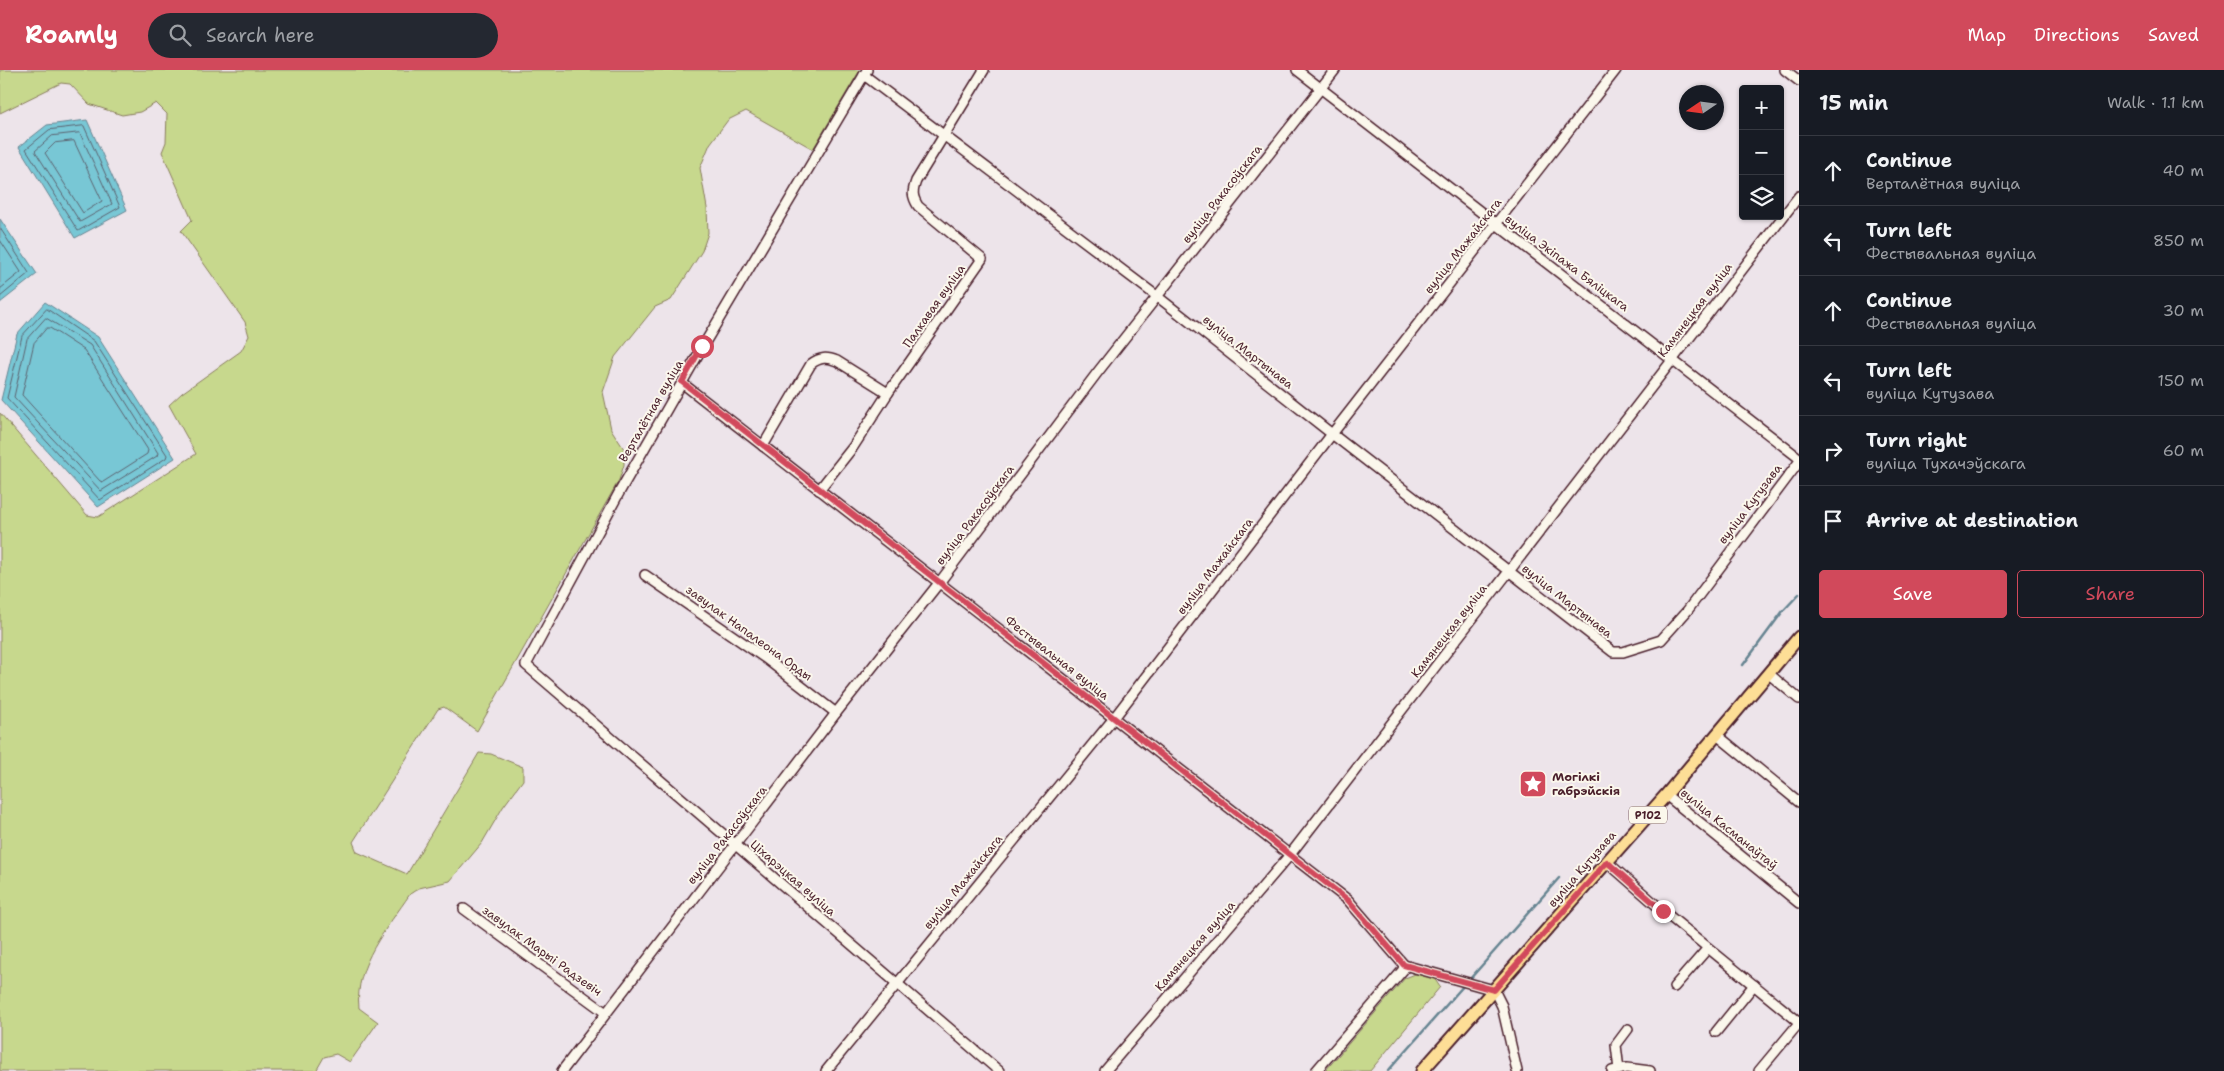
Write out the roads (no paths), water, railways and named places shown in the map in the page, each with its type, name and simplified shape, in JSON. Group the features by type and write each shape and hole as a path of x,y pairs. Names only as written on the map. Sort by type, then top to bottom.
{"main road":[{"name":"вуліца Кутузава","path":"1422,1071 1607,862 1799,637"}],"street":[{"name":"Палкавая вуліца","path":"819,490 853,447 888,393 982,259 918,206 913,199 912,192 916,181 984,70"},
{"name":"вуліца Экіпажа Бяліцкага","path":"1297,70 1799,458"},
{"name":"вуліца Ракасоўскага","path":"562,1071 939,583 1097,373 1335,70"},
{"name":"вуліца Мажайскага","path":"826,1071 1114,718 1332,434 1616,70"},
{"path":"1785,70 1799,81"},
{"name":"вуліца Мартынава","path":"865,72 944,136 1158,297 1613,652"},
{"name":"Верталётная вуліца","path":"526,665 620,491 682,382 865,72"},
{"name":"Камянецкая вуліца","path":"1105,1071 1289,856 1799,196"},
{"path":"763,446 811,364 821,358 828,357 837,360 888,393"},
{"name":"Фестывальная вуліца","path":"682,382 1348,900 1404,967"},
{"name":"вуліца Кутузава","path":"1613,652 1623,652 1661,640 1687,611 1799,462"},
{"name":"завулак Напалеона Орды","path":"645,575 766,658 836,714"},
{"name":"Ціхарэцкая вуліца","path":"526,665 999,1071"},
{"path":"1769,674 1799,698"},
{"path":"1717,735 1799,802"},
{"name":"вуліца Касманаўтаў","path":"1666,794 1799,902"},
{"path":"1607,862 1799,1022 1759,1071"},
{"name":"завулак Марыі Радзевіч","path":"464,909 606,1014"},
{"path":"1674,987 1708,948"},
{"path":"1316,1071 1404,967 1494,990 1502,1006 1517,1071"},
{"path":"1716,1032 1754,985"},
{"path":"1628,1029 1616,1045 1616,1070 1627,1068 1647,1071"}],"water":[{"path":"87,120 127,210 75,238 19,147 47,125"},
{"path":"0,219 37,274 0,303"},
{"path":"45,302 98,337 175,458 98,507 1,400 17,334"}],"waterway":[{"path":"1743,665 1783,611 1799,594"},
{"path":"1469,980 1559,878"},
{"path":"1388,1071 1465,984"}],"place":[{"name":"Могілкі габрэйскія","path":"1533,784"}]}
